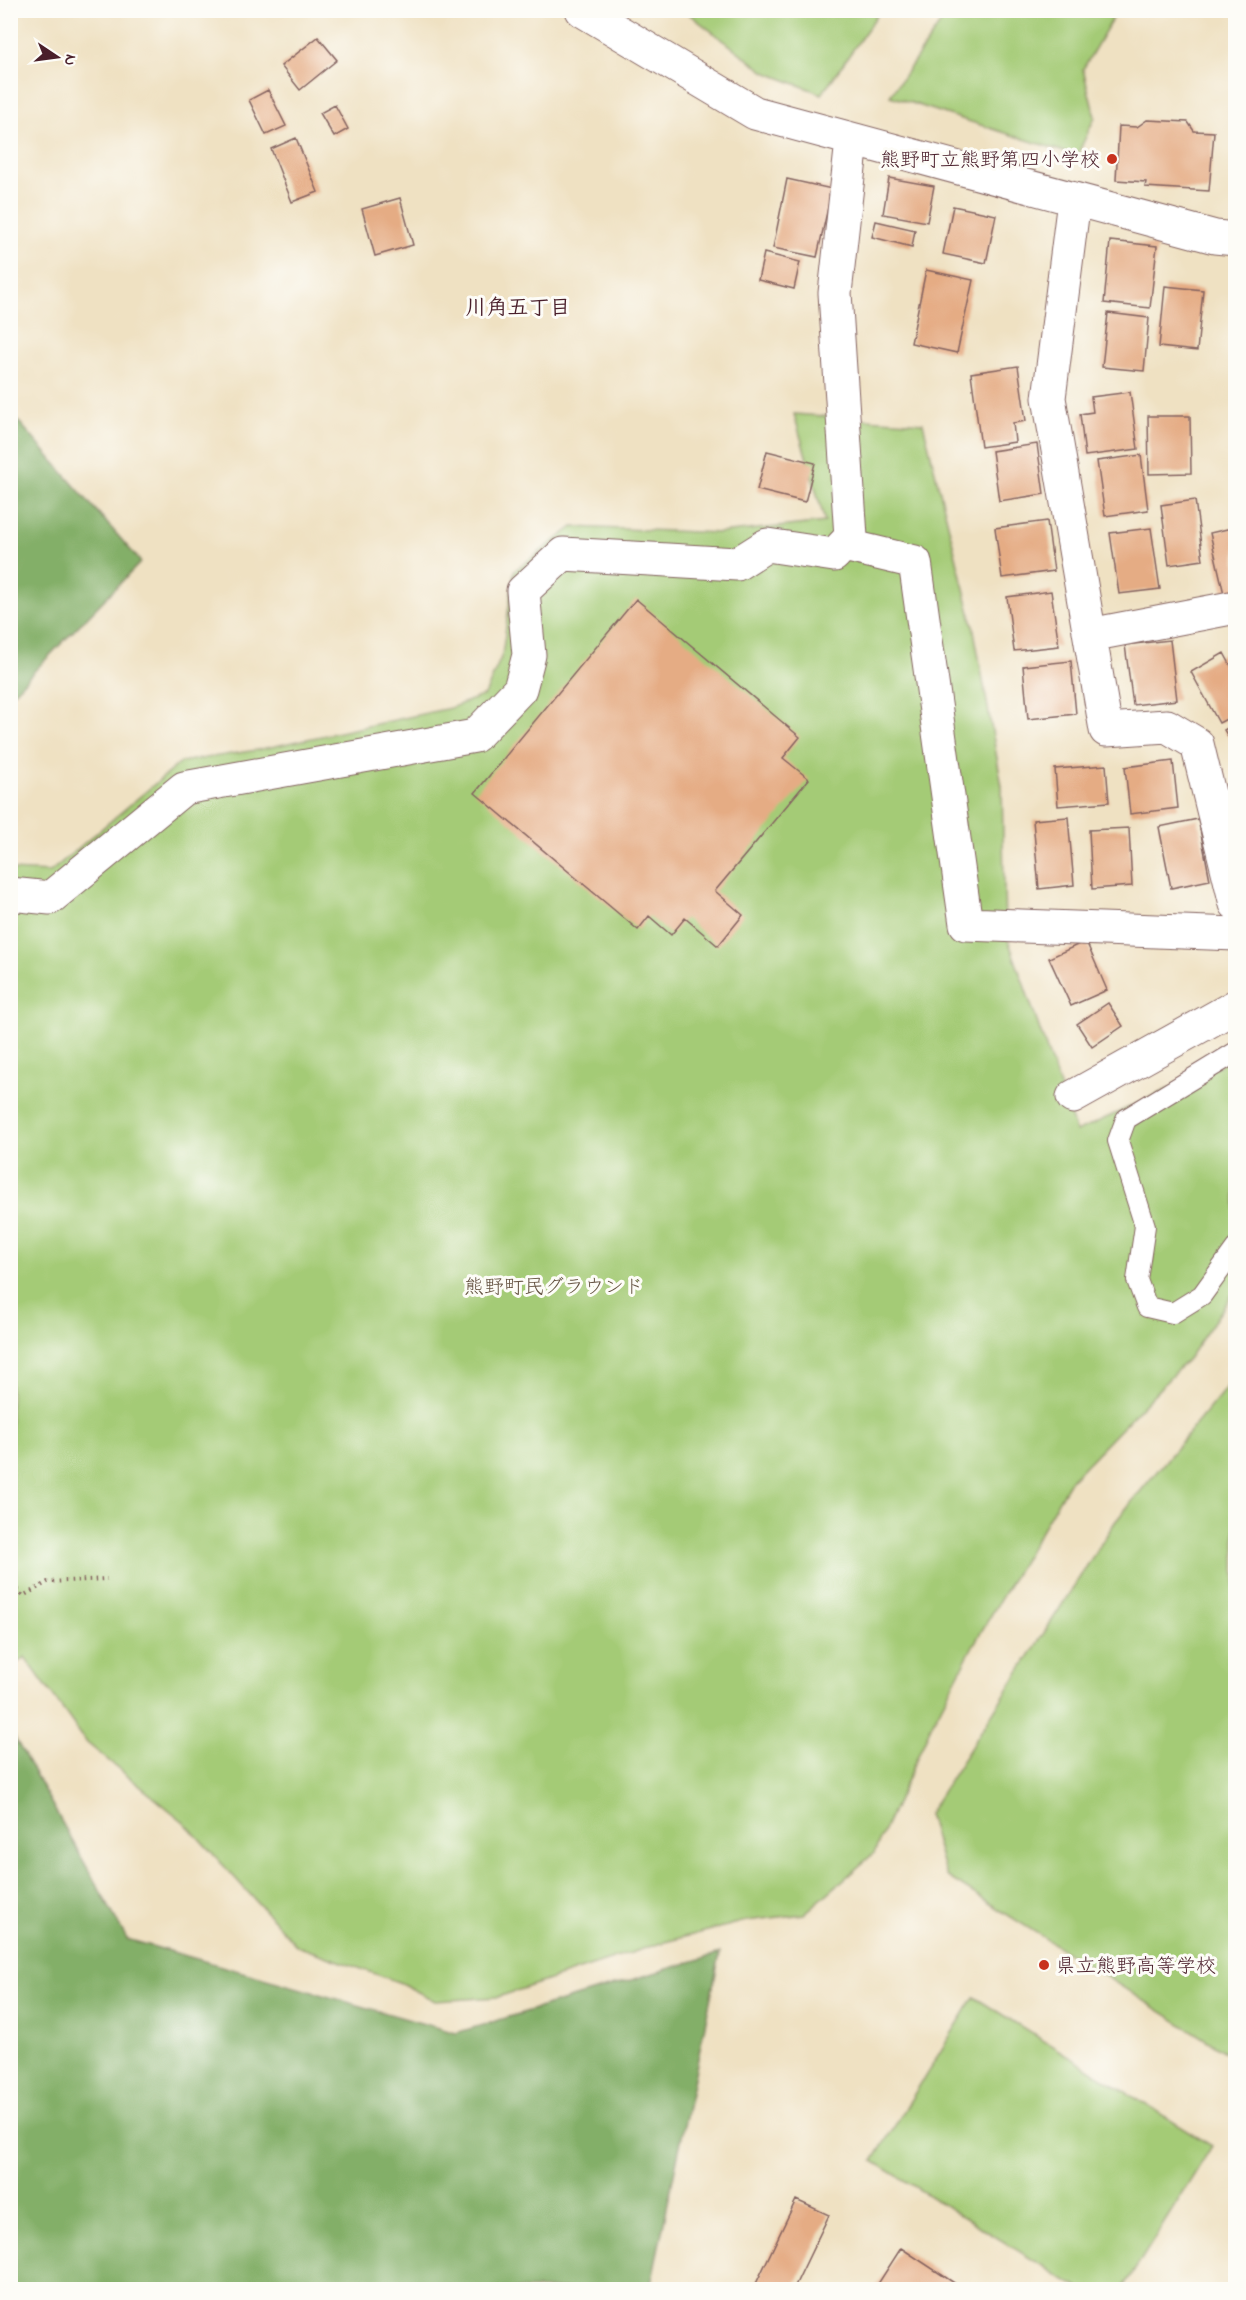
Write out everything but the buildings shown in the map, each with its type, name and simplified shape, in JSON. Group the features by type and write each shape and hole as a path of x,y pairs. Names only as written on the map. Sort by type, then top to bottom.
{"street":[{"path":"582,10 755,113 1215,237 1236,239"},
{"path":"10,894 50,898 184,788 475,736 520,689 529,655 523,591 563,554 737,564 767,545 834,555 851,537 835,293 852,141"},
{"path":"1074,200 1049,398 1106,730 1167,726 1197,744 1236,904"},
{"path":"844,544 915,562 966,924 1236,934"},
{"path":"1090,635 1236,607"},
{"path":"1073,1097 1236,1006"}],"lane":[{"path":"1236,1052 1126,1119 1118,1141 1145,1226 1137,1280 1147,1307 1173,1313 1202,1295 1236,1248"}],"path":[{"path":"10,1580 23,1596 48,1582 107,1578"}],"green space":[{"path":"685,11 880,11 822,94 765,72"},
{"path":"949,11 1117,11 1083,69 1095,117 1077,156 890,96"},
{"name":"熊野町民グラウンド","path":"794,414 923,423 973,625 1002,786 1005,931 1076,1132 1235,1058 1235,1291 1188,1359 1070,1481 974,1644 933,1722 874,1853 804,1914 746,1921 661,1943 498,1997 435,2001 401,1983 297,1946 184,1822 87,1743 25,1657 11,1668 10,870 50,872 181,762 257,750 450,708 485,695 502,655 514,571 573,527 720,533 825,522"},
{"path":"11,416 20,423 141,562 11,695"},
{"path":"1235,1377 1236,2058 946,1876 928,1814 1115,1522"},
{"path":"11,1731 127,1939 456,2033 720,1953 650,2289 11,2289"},
{"path":"974,1997 1212,2146 1123,2289 1080,2289 873,2161"}],"place":[{"name":"熊野町立熊野第四小学校","path":"1112,159"},
{"name":"県立熊野高等学校","path":"1044,1965"}],"district":[{"name":"川角五丁目","path":"518,307"}]}
